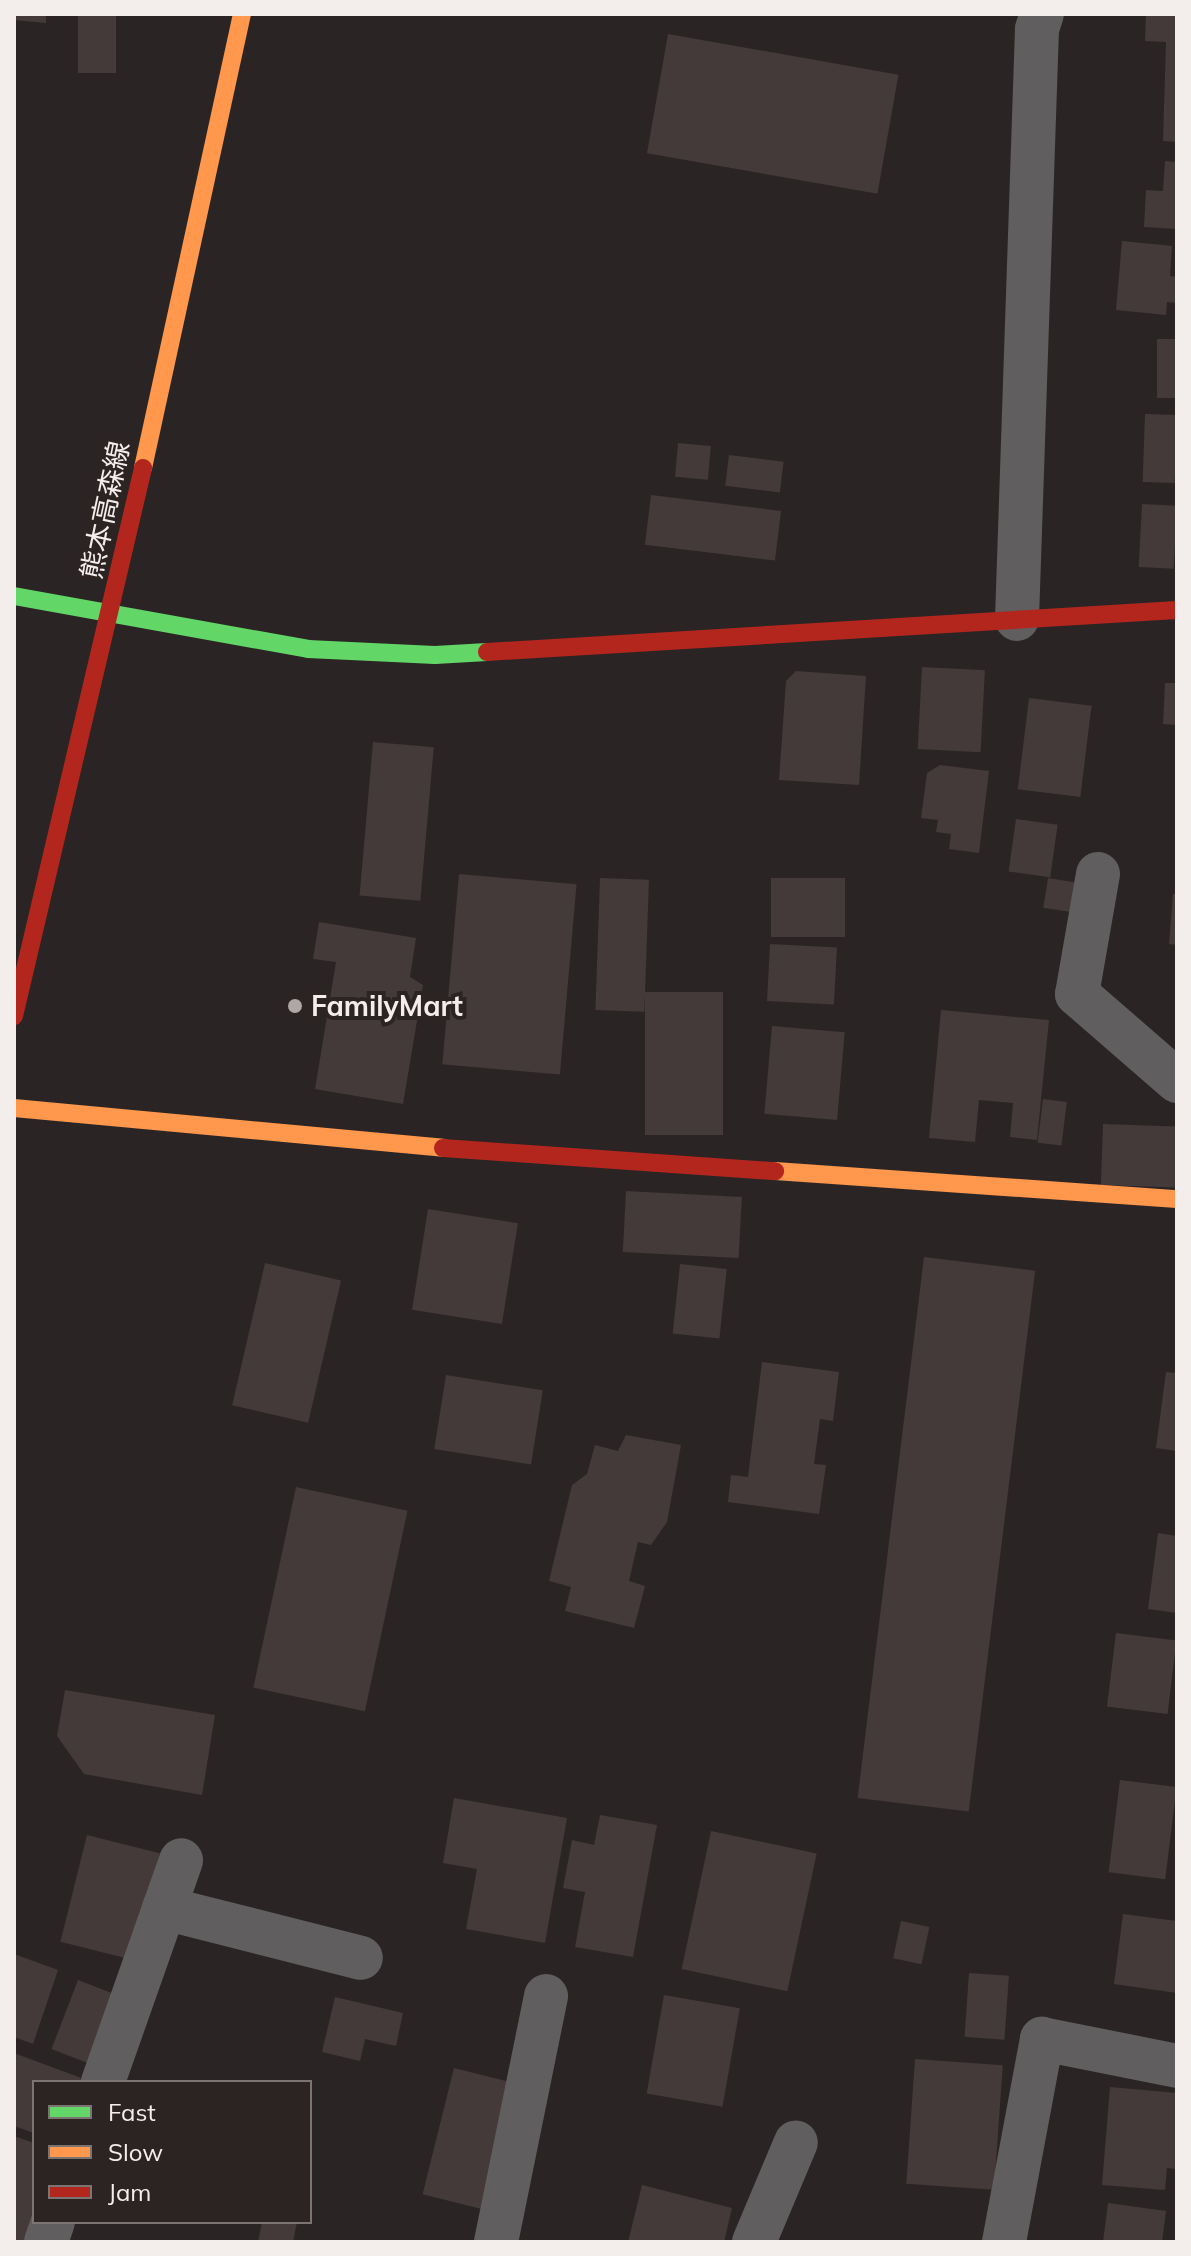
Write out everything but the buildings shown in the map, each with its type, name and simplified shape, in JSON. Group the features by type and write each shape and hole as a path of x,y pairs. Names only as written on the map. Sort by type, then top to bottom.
{"street":[{"name":"熊本高森線","path":"14,1016 112,611 242,14"},
{"path":"1017,619 1037,29 1042,14"},
{"path":"14,596 112,611 308,649 435,655 1177,610"},
{"path":"1098,874 1077,994 1177,1081"},
{"path":"14,1108 447,1148 1177,1199"},
{"path":"104,2080 181,1860"},
{"path":"164,1908 361,1958"},
{"path":"496,2242 546,1996"},
{"path":"1004,2242 1042,2039 1177,2066"},
{"path":"754,2242 796,2142"}],"traffic: fast":[{"path":"14,596 308,649 435,655 487,652"}],"traffic: slow":[{"path":"143,468 242,14"},
{"path":"14,1108 443,1148"},
{"path":"775,1171 1177,1199"}],"traffic: jam":[{"path":"14,1016 143,468"},
{"path":"487,652 1177,610"},
{"path":"443,1148 775,1171"}],"place":[{"name":"FamilyMart","path":"295,1006"}]}
